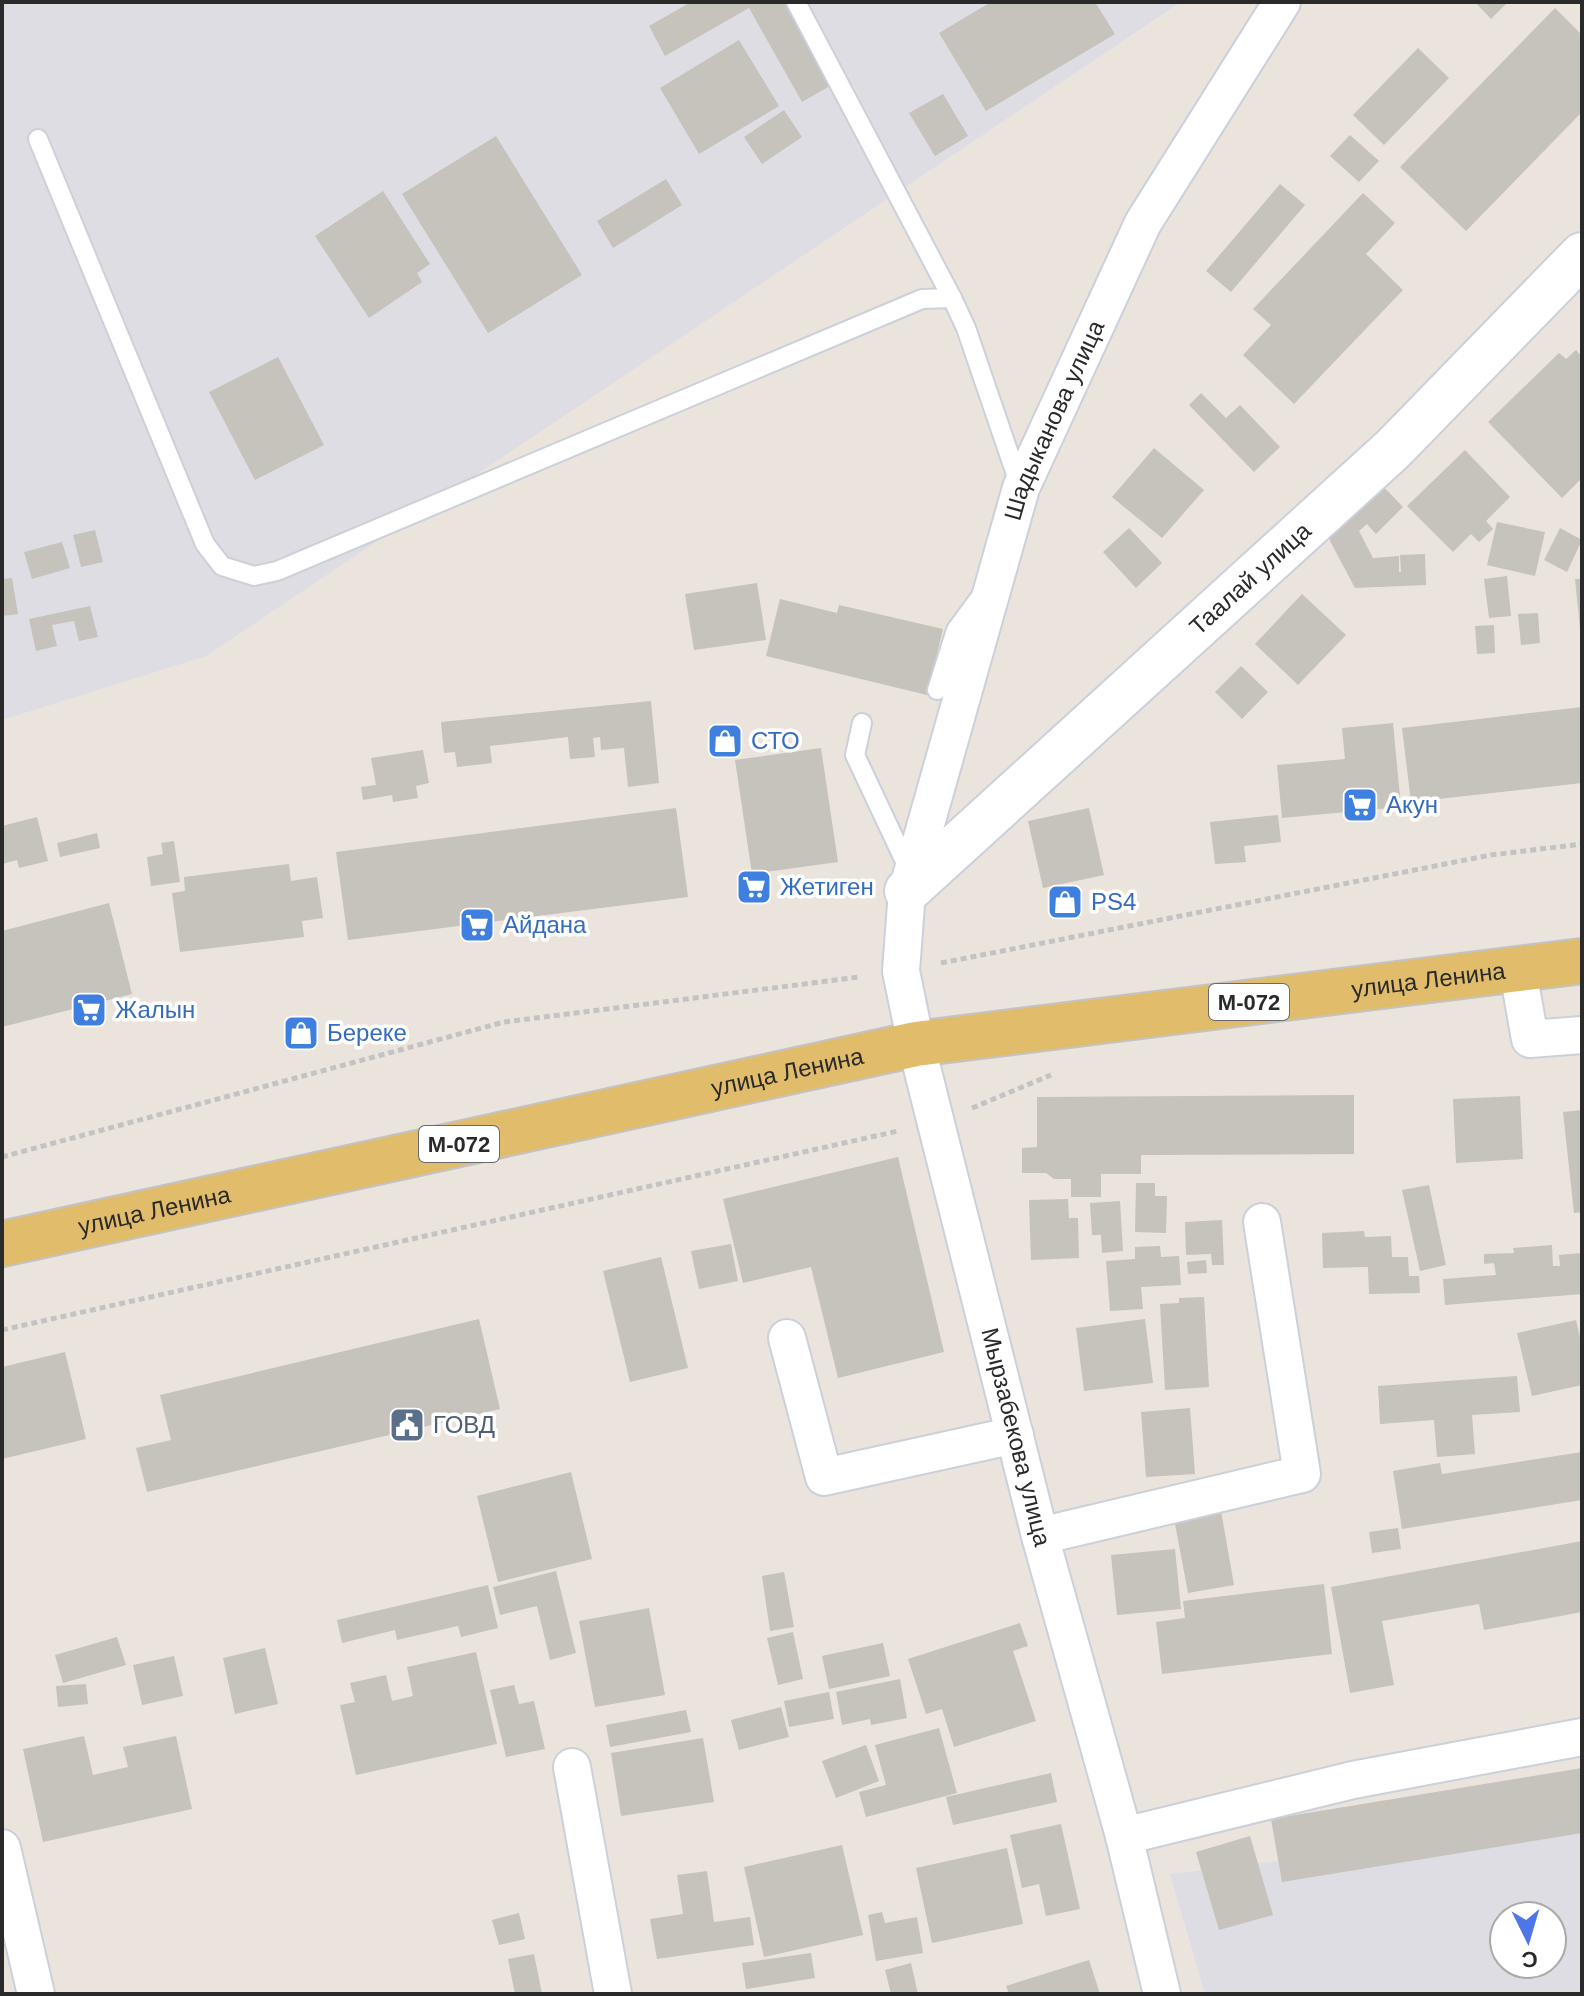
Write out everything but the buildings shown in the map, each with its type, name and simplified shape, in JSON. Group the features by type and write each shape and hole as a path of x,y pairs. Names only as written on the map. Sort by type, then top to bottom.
{"main road":[{"name":"улица Ленина","path":"2,1244 916,1044 1582,961"}],"street":[{"name":"Шадыканова улица","path":"909,884 1021,488 1143,223 1282,2"},
{"name":"Таалай улица","path":"909,884 1393,449 1582,255"},
{"name":"Мырзабекова улица","path":"909,884 901,971 916,1044 1040,1536 1124,1836 1162,1994"},
{"path":"1519,977 1530,1039 1582,1035"},
{"path":"1040,1536 1302,1474 1262,1222"},
{"path":"787,1338 824,1477 1015,1435"},
{"path":"1124,1836 1353,1780 1582,1737"},
{"path":"572,1767 613,1994"},
{"path":"2,1848 36,1994"}],"lane":[{"path":"796,2 966,328 1021,488"},
{"path":"38,139 205,544 222,566 254,576 277,571 922,299 952,298"},
{"path":"937,690 956,630 996,574"},
{"path":"862,723 855,755 909,884"}],"path":[{"path":"2,1157 504,1022 901,971 1491,855 1582,844"},
{"path":"2,1330 935,1123 1062,1071"}],"shaded area":[{"path":"2,2 1181,2 206,656 2,720"},
{"path":"1582,1826 1582,1994 1205,1994 1170,1874"}],"place":[{"name":"СТО","path":"725,741"},
{"name":"Акун","path":"1360,805"},
{"name":"Жетиген","path":"754,887"},
{"name":"PS4","path":"1065,902"},
{"name":"Айдана","path":"477,925"},
{"name":"Жалын","path":"89,1010"},
{"name":"Береке","path":"301,1033"},
{"name":"ГОВД","path":"407,1425"}]}
